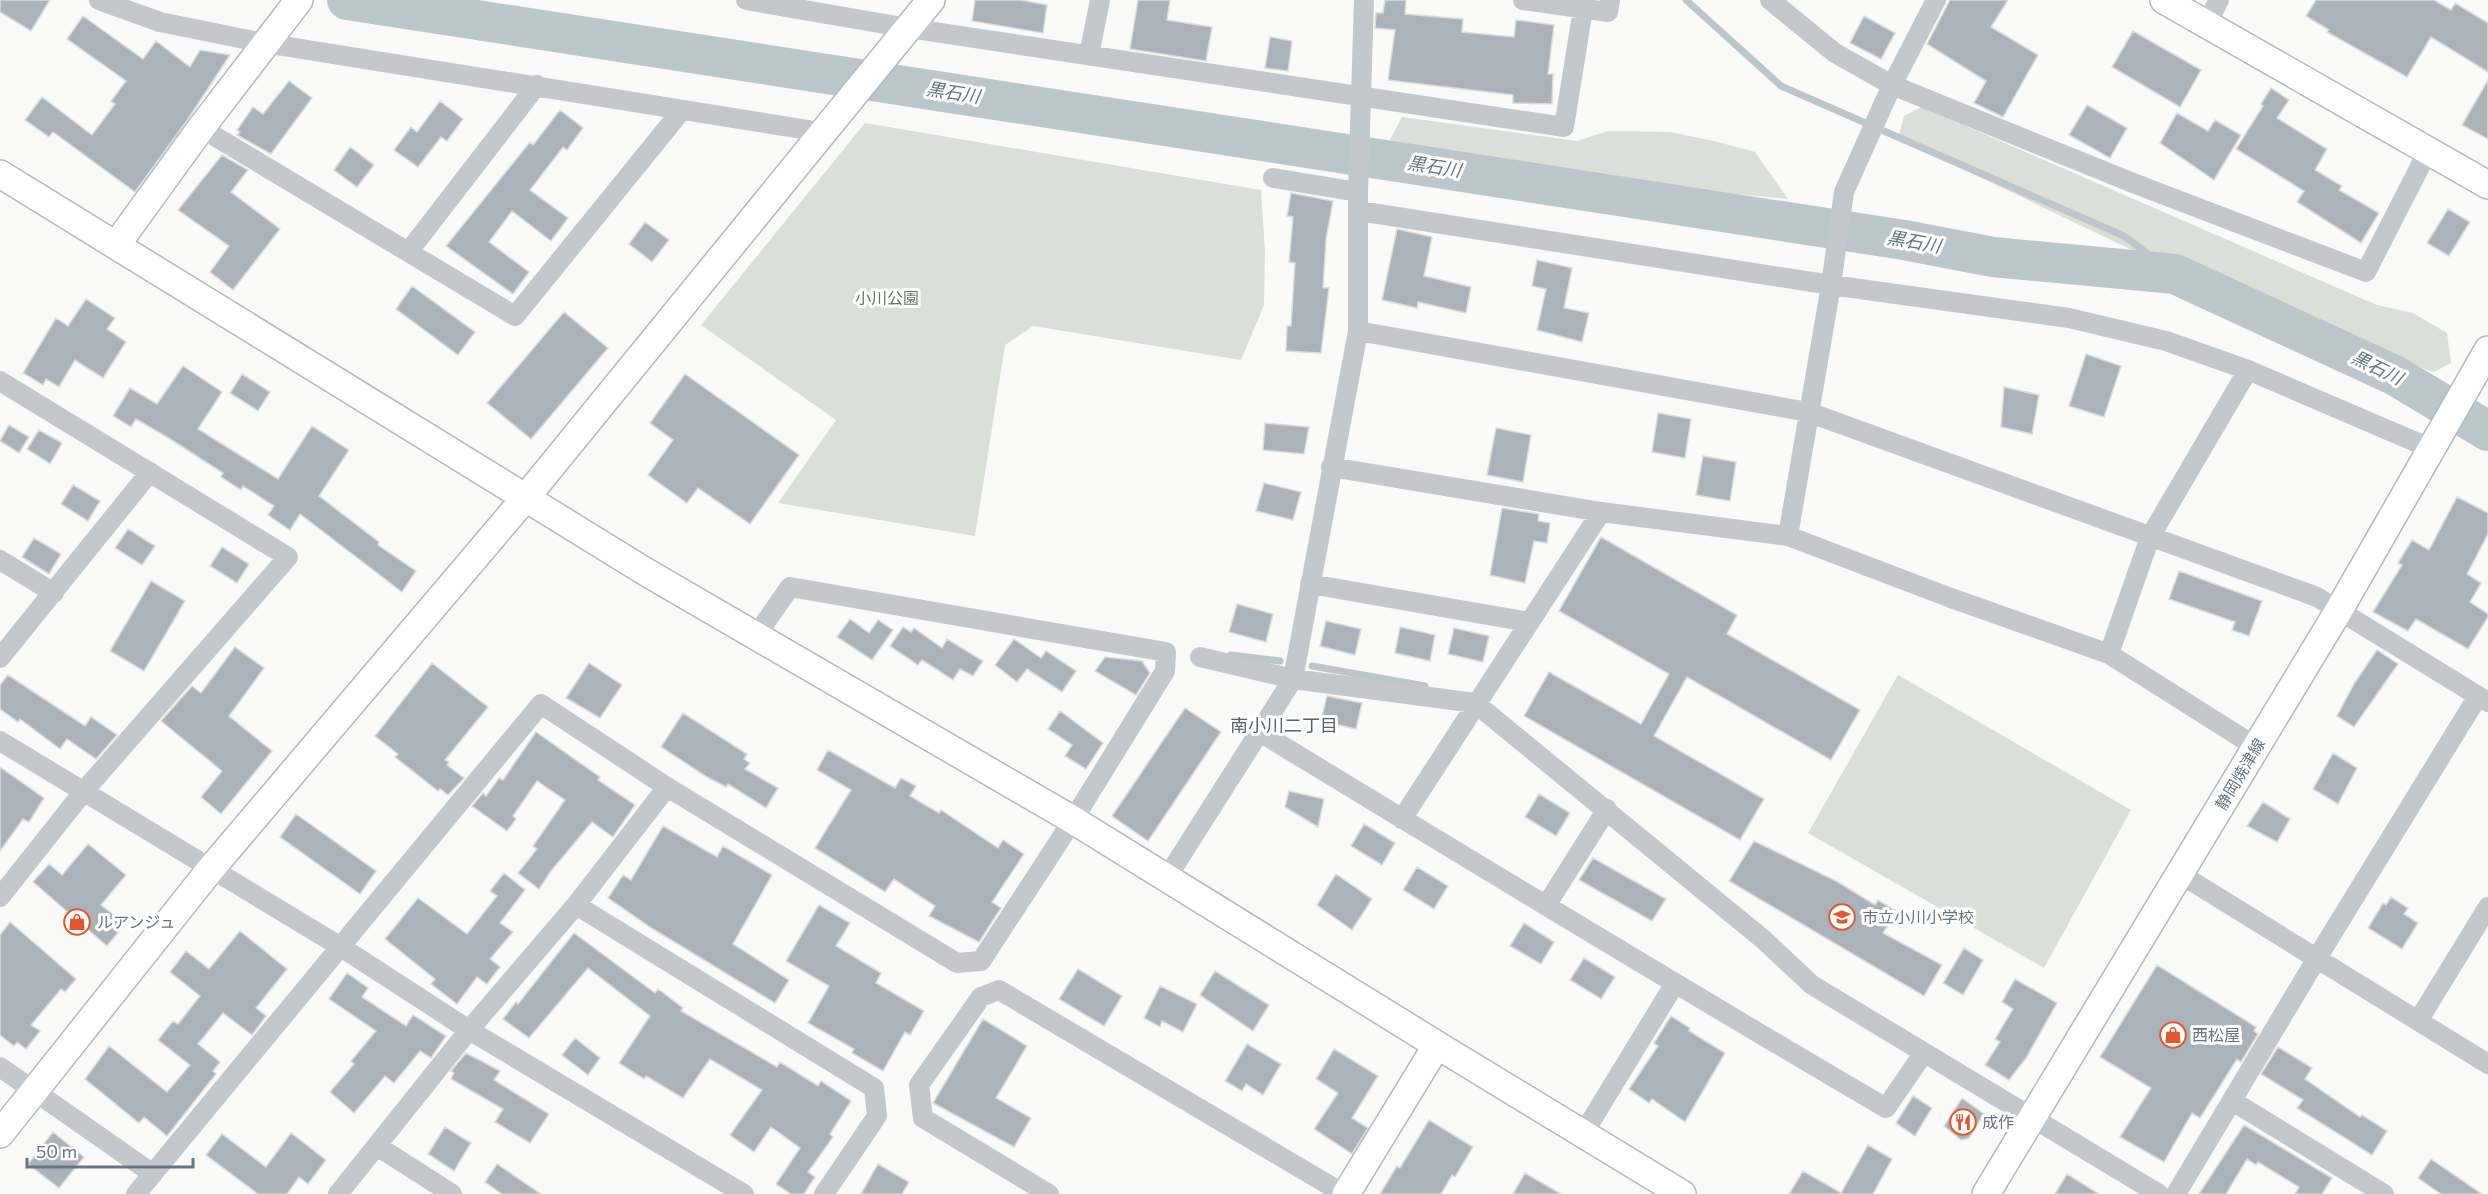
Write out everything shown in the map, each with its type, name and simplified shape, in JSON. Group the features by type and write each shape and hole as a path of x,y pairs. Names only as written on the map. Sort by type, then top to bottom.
{"street":[{"path":"99,0 160,22 264,43 821,132"},
{"path":"117,244 264,43 299,0"},
{"path":"746,0 902,35 1089,55 1362,106 1564,127 1583,9"},
{"path":"0,1134 210,870 527,496 821,132 931,0"},
{"path":"1089,55 1100,0"},
{"path":"1166,879 1293,679 1358,331 1358,194 1364,0"},
{"path":"1522,0 1608,12 1611,0"},
{"path":"1770,0 1835,53 1892,85 2133,183 2366,272 2429,149"},
{"path":"1788,536 1831,285 1844,192 1892,85 1936,0"},
{"path":"2164,0 2213,11 2488,185"},
{"path":"409,251 537,85"},
{"path":"201,128 515,316 682,110"},
{"path":"0,174 527,496 645,572 1073,820 1682,1194"},
{"path":"1273,178 1831,285 2069,318 2166,341 2248,370 2432,449"},
{"path":"1358,331 1808,412 2317,597 2483,699 2317,958 2234,1101 2176,1194"},
{"name":"静岡焼津線","path":"1986,1194 2339,610 2483,358"},
{"path":"2109,654 2150,537 2248,370"},
{"path":"0,381 288,557 84,792 0,897"},
{"path":"1331,467 1602,512 1788,536 1951,598 2109,654 2256,747"},
{"path":"0,658 150,472"},
{"path":"1402,819 1475,703 1602,512"},
{"path":"0,560 54,593"},
{"path":"1310,584 1529,622"},
{"path":"136,1194 542,705 667,787 957,963 981,961 1073,820 1165,671 1166,651 790,587 755,637"},
{"path":"1200,657 1293,679 1475,703 1764,940 1812,985 1923,1054 2159,1194"},
{"path":"1258,731 1547,904 1674,985 1886,1108 1923,1054"},
{"path":"0,741 210,870 341,947 470,1030 744,1194"},
{"path":"338,1194 470,1030 576,905 667,787"},
{"path":"1547,904 1607,809"},
{"path":"2180,874 2488,1064"},
{"path":"576,905 874,1088 877,1116 824,1194"},
{"path":"2418,1021 2488,908"},
{"path":"1584,1134 1674,985"},
{"path":"1049,1194 923,1118 919,1085 981,997 999,990 1345,1194 1437,1045"},
{"path":"0,1067 153,1174"},
{"path":"2234,1101 2384,1194"},
{"path":"377,1146 452,1194"}],"green space":[{"path":"1922,107 2377,305 2413,313 2447,333 2451,363 2434,372 2276,319 1898,138 1904,116"},
{"path":"1402,117 1577,141 1608,131 1670,132 1714,141 1755,152 1788,199 1647,185 1448,157 1390,140"},
{"name":"小川公園","path":"865,123 1261,190 1265,251 1264,305 1241,360 1033,326 1005,345 975,536 778,503 836,420 701,325"},
{"path":"1898,675 2131,810 2044,968 1808,833"}],"building":[{"path":"0,0 50,0 31,31 0,12"},
{"path":"975,0 1021,0 1047,5 1043,33 972,21"},
{"path":"1138,0 1170,0 1167,20 1212,27 1206,61 1130,49"},
{"path":"1385,0 1406,0 1405,14 1463,19 1462,32 1514,37 1516,20 1554,25 1548,74 1553,74 1552,104 1513,103 1513,95 1388,80 1395,30 1375,28 1376,13 1383,13"},
{"path":"1950,0 2008,0 1991,27 2038,55 2003,117 1974,103 1986,81 1927,44"},
{"path":"2316,0 2434,0 2451,10 2455,3 2488,23 2488,72 2431,37 2407,77 2327,32 2329,30 2306,16"},
{"path":"83,16 143,59 156,41 190,67 200,50 230,55 186,122 135,192 53,132 49,137 25,120 42,97 92,135 115,104 111,101 126,81 67,39"},
{"path":"1864,16 1895,33 1881,59 1850,43"},
{"path":"2133,31 2201,70 2180,107 2112,67"},
{"path":"1270,37 1292,41 1288,71 1265,68"},
{"path":"2488,80 2488,139 2462,125"},
{"path":"289,81 312,98 271,154 237,135 240,132 237,130 253,107 263,114"},
{"path":"2271,88 2289,100 2277,118 2327,149 2315,170 2342,186 2339,190 2379,213 2361,243 2297,202 2304,191 2236,149 2263,106 2261,104"},
{"path":"440,101 463,119 447,141 441,137 418,167 394,150 411,127 417,132"},
{"path":"2087,105 2127,128 2110,158 2069,135"},
{"path":"560,110 583,128 567,150 563,147 530,190 568,218 551,241 512,211 489,242 529,272 513,294 446,246 530,142 533,145"},
{"path":"2177,113 2208,131 2215,120 2241,135 2214,180 2160,143"},
{"path":"350,147 374,165 357,187 334,170"},
{"path":"222,155 248,170 231,192 280,229 233,290 210,272 229,246 178,210"},
{"path":"1291,193 1333,201 1326,239 1323,288 1329,288 1321,353 1286,351 1287,326 1291,326 1295,263 1289,262 1293,217 1287,216"},
{"path":"2448,209 2470,222 2449,256 2427,243"},
{"path":"645,222 669,240 652,262 629,244"},
{"path":"1397,229 1432,237 1424,276 1471,287 1466,313 1418,302 1417,308 1382,300"},
{"path":"1537,260 1572,268 1564,308 1589,313 1582,342 1537,330 1546,289 1532,286"},
{"path":"412,286 475,332 458,355 396,309"},
{"path":"86,299 115,318 107,329 126,342 103,378 75,360 59,387 46,379 43,385 23,373 56,318 68,326"},
{"path":"564,312 608,348 531,439 487,403"},
{"path":"2086,354 2121,366 2104,417 2069,406"},
{"path":"183,366 222,392 198,429 278,479 312,426 349,450 319,496 379,542 378,545 416,571 402,592 300,514 290,530 268,515 274,506 243,486 241,490 221,477 223,473 136,419 131,427 113,416 130,388 157,404"},
{"path":"242,374 270,392 258,411 230,393"},
{"path":"685,374 799,455 750,524 698,488 687,503 648,475 673,440 650,423"},
{"path":"2004,387 2039,395 2032,434 2001,427"},
{"path":"1658,413 1691,419 1685,458 1652,452"},
{"path":"1265,423 1309,427 1304,454 1263,450"},
{"path":"9,425 29,437 19,453 0,441"},
{"path":"1496,428 1531,435 1523,482 1487,475"},
{"path":"39,430 62,443 50,464 27,449"},
{"path":"1703,456 1736,462 1730,501 1696,495"},
{"path":"1264,483 1301,492 1293,520 1256,511"},
{"path":"73,485 100,501 88,521 61,504"},
{"path":"2457,497 2488,513 2488,534 2467,574 2481,583 2470,602 2488,614 2488,617 2468,649 2416,619 2408,631 2373,612 2402,565 2398,563 2412,540 2429,550"},
{"path":"1502,508 1539,514 1538,521 1550,523 1547,543 1534,541 1525,583 1490,575"},
{"path":"128,529 155,546 142,565 115,548"},
{"path":"1601,537 1737,615 1727,634 1860,710 1831,760 1687,677 1654,736 1764,799 1740,840 1524,716 1549,672 1641,724 1669,674 1559,611"},
{"path":"34,538 61,554 49,574 22,557"},
{"path":"222,547 249,564 237,583 210,566"},
{"path":"2179,571 2262,601 2249,636 2232,630 2235,622 2169,599"},
{"path":"151,581 185,601 144,671 110,651"},
{"path":"1237,604 1273,614 1266,642 1229,632"},
{"path":"850,619 869,633 878,620 893,630 872,660 837,637"},
{"path":"1326,621 1361,629 1355,655 1320,646"},
{"path":"903,627 911,632 914,628 942,648 947,639 983,661 973,676 960,669 953,680 922,660 918,665 890,646"},
{"path":"1400,627 1435,635 1430,661 1395,653"},
{"path":"1454,628 1489,636 1483,662 1448,654"},
{"path":"1014,639 1041,658 1046,651 1076,671 1062,692 1027,669 1017,682 995,665"},
{"path":"235,647 264,668 229,716 272,751 221,814 201,797 222,771 161,721 192,686 201,693"},
{"path":"2377,650 2398,664 2354,727 2337,716 2354,684"},
{"path":"1105,657 1142,661 1150,673 1136,695 1095,671"},
{"path":"432,663 488,707 445,760 449,762 447,765 464,778 448,795 440,789 438,791 395,757 398,754 375,736"},
{"path":"589,663 622,685 600,718 566,698"},
{"path":"8,675 85,726 91,717 117,735 96,759 67,739 60,749 20,719 18,722 0,709 0,685"},
{"path":"1327,696 1362,703 1356,729 1321,721"},
{"path":"1185,708 1221,732 1148,841 1112,816"},
{"path":"1060,711 1103,743 1086,769 1065,756 1072,745 1048,729"},
{"path":"683,713 747,754 744,759 750,763 745,769 778,788 766,808 728,784 726,787 707,777 661,747"},
{"path":"536,732 600,777 598,780 635,805 613,837 592,822 539,889 518,873 537,849 533,846 565,800 537,781 513,816 516,819 507,831 472,806 483,793 486,796 499,778 503,780"},
{"path":"828,750 895,788 901,778 916,786 910,796 939,813 941,810 998,848 1003,840 1024,854 992,902 1001,908 979,942 929,916 935,906 894,879 885,892 815,848 851,790 817,770"},
{"path":"2333,753 2357,768 2338,804 2313,789"},
{"path":"0,767 44,798 29,822 23,819 0,851"},
{"path":"1289,791 1324,799 1318,827 1285,807"},
{"path":"1539,794 1570,813 1556,836 1525,817"},
{"path":"2263,802 2290,819 2277,842 2247,826"},
{"path":"296,814 376,871 360,894 280,837"},
{"path":"1364,824 1395,843 1382,865 1351,846"},
{"path":"663,826 717,857 723,846 772,875 733,944 789,980 775,1003 653,929 608,898 623,875 631,880"},
{"path":"1754,841 1838,882 1875,905 1878,900 1897,912 1883,933 1942,965 1924,996 1729,881"},
{"path":"88,844 126,875 101,905 125,924 107,946 33,882 49,864 62,875"},
{"path":"1593,858 1666,899 1652,921 1579,880"},
{"path":"1417,867 1448,886 1434,909 1403,890"},
{"path":"504,873 525,890 500,923 513,932 490,959 500,967 487,984 477,977 457,1004 431,984 435,979 385,939 418,898 467,934 497,896 490,891"},
{"path":"1336,874 1372,899 1352,930 1317,905"},
{"path":"2391,897 2408,908 2404,914 2418,923 2402,949 2368,928 2383,903 2386,905"},
{"path":"819,905 850,923 836,946 881,973 876,983 924,1011 910,1035 905,1032 883,1071 852,1053 854,1049 808,1023 829,986 786,961"},
{"path":"10,922 76,979 65,992 61,989 31,1025 40,1031 26,1049 17,1042 14,1046 0,1035 0,935"},
{"path":"1524,923 1554,942 1541,964 1510,946"},
{"path":"240,931 287,969 256,1008 266,1016 252,1035 223,1013 198,1044 220,1062 213,1071 216,1074 167,1136 144,1117 139,1123 85,1079 109,1046 167,1092 190,1065 158,1040 173,1021 178,1024 200,996 170,972 186,951 209,969"},
{"path":"574,933 655,993 658,989 683,1008 681,1011 777,1067 780,1062 818,1086 821,1081 851,1101 830,1134 833,1137 808,1172 815,1177 804,1194 791,1194 776,1184 800,1148 771,1127 754,1152 730,1135 762,1090 710,1059 683,1098 646,1076 644,1079 619,1063 650,1016 588,968 529,1038 503,1019 516,1002 518,1004"},
{"path":"1964,948 1983,960 1963,995 1943,983"},
{"path":"1584,958 1615,977 1601,999 1570,980"},
{"path":"2157,965 2256,1027 2254,1031 2258,1034 2241,1062 2237,1059 2200,1118 2192,1113 2164,1162 2120,1137 2151,1088 2100,1057"},
{"path":"1078,969 1122,996 1104,1026 1059,999"},
{"path":"1215,971 1269,1005 1253,1031 1200,995"},
{"path":"347,973 368,988 362,997 406,1026 413,1015 446,1036 431,1058 420,1051 394,1083 385,1076 354,1113 330,1092 354,1064 351,1061 376,1031 329,999"},
{"path":"2015,979 2057,1003 2026,1058 2009,1080 1985,1065 2000,1042 1995,1039 2013,1009 2002,1002"},
{"path":"1160,986 1197,1004 1183,1032 1162,1021 1160,1027 1144,1018"},
{"path":"1671,1016 1690,1028 1689,1031 1725,1053 1685,1122 1652,1099 1649,1103 1629,1089 1658,1046 1654,1043"},
{"path":"983,1019 1027,1046 996,1098 1031,1118 1014,1147 933,1103"},
{"path":"575,1038 600,1058 588,1075 562,1055"},
{"path":"1247,1044 1281,1064 1263,1095 1246,1084 1242,1091 1225,1081"},
{"path":"2278,1047 2312,1068 2305,1079 2360,1117 2362,1115 2387,1131 2372,1155 2297,1108 2303,1100 2261,1074"},
{"path":"1334,1049 1378,1076 1352,1118 1368,1128 1352,1154 1314,1129 1338,1093 1316,1079"},
{"path":"466,1053 500,1071 494,1080 549,1114 530,1143 495,1122 503,1109 451,1079 454,1073 451,1071"},
{"path":"1913,1096 1932,1108 1915,1136 1896,1123"},
{"path":"1962,1098 1984,1114 1969,1138 1961,1140 1944,1126"},
{"path":"1429,1120 1473,1147 1455,1177 1452,1175 1441,1194 1380,1194 1397,1166 1400,1168"},
{"path":"2244,1125 2332,1178 2322,1194 2295,1194 2299,1187 2258,1162 2256,1165 2247,1159 2226,1194 2199,1194"},
{"path":"445,1127 471,1143 454,1171 428,1154"},
{"path":"53,1132 84,1157 59,1188 28,1164"},
{"path":"291,1133 326,1160 308,1184 299,1177 287,1194 258,1194 206,1155 222,1134 266,1167"},
{"path":"1868,1145 1892,1159 1873,1194 1789,1194 1803,1171 1841,1193"},
{"path":"2431,1159 2482,1194 2441,1194 2418,1178"},
{"path":"497,1164 541,1194 502,1194 485,1182"},
{"path":"878,1164 909,1182 902,1194 861,1194"},
{"path":"1525,1173 1561,1194 1513,1194"},
{"path":"2067,1174 2099,1194 2055,1194"}],"waterway":[{"name":"黒石川","path":"347,0 1904,240 1993,257 2175,274 2394,375 2488,431"},
{"path":"1686,0 1781,86 2124,236 2175,274"},
{"path":"1231,655 1280,661"},
{"path":"1312,666 1425,686"}],"place":[{"name":"市立小川小学校","path":"1842,917"},
{"name":"ルアンジュ","path":"77,922"},
{"name":"西松屋","path":"2173,1035"},
{"name":"成作","path":"1963,1122"}],"district":[{"name":"南小川二丁目","path":"1284,726"}]}
